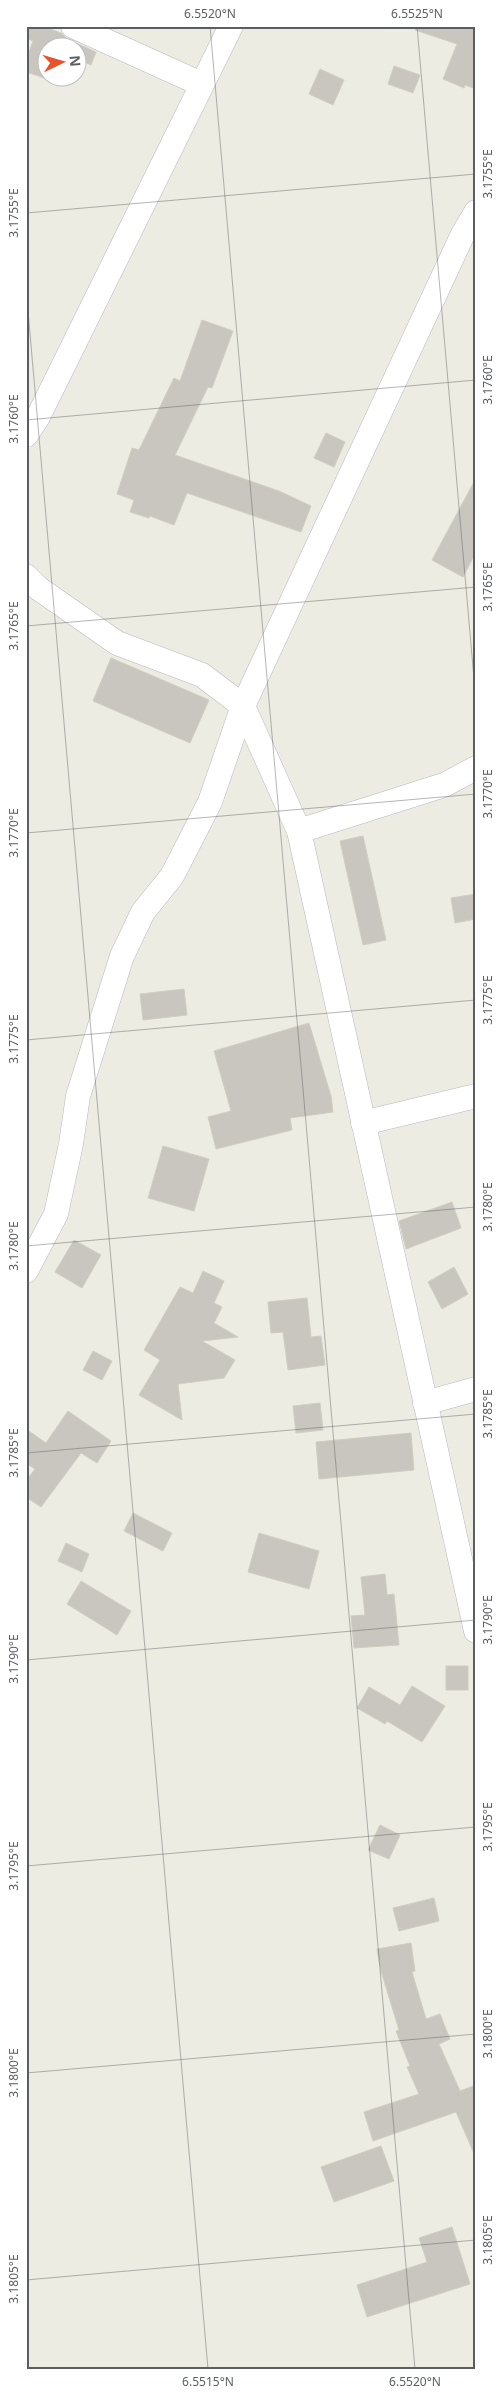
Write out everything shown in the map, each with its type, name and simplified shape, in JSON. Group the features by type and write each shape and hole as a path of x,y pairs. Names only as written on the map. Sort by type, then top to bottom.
{"street":[{"path":"73,26 201,84"},
{"path":"32,426 231,26"},
{"path":"26,1271 56,1214 78,1096 122,956 143,912 172,876 210,802 243,706 463,234 476,212"},
{"path":"26,396 32,426"},
{"path":"30,584 117,643 202,675 243,706 299,830 476,1631"},
{"path":"299,830 444,785 476,768"},
{"path":"363,1123 476,1096"},
{"path":"425,1403 476,1389"}],"building":[{"path":"26,26 42,26 61,33 66,38 38,38 38,76 26,72 26,61 33,41 26,38"},
{"path":"416,26 476,26 476,89 465,85 464,88 443,79 457,44 415,30"},
{"path":"88,48 96,52 91,65 88,64"},
{"path":"394,66 420,75 413,93 388,84"},
{"path":"320,69 344,80 333,105 309,94"},
{"path":"202,320 233,331 212,388 208,387 175,455 279,491 311,506 301,532 187,493 174,525 150,516 149,518 130,512 134,500 117,494 132,448 139,450 174,378 180,381"},
{"path":"326,433 345,442 334,467 314,458"},
{"path":"476,478 476,552 463,577 432,560"},
{"path":"111,658 209,700 190,743 93,701"},
{"path":"363,836 386,940 363,945 340,841"},
{"path":"476,894 476,919 455,923 451,898"},
{"path":"184,989 187,1015 143,1020 140,994"},
{"path":"309,1023 331,1096 333,1112 290,1118 292,1130 216,1149 208,1117 231,1111 214,1051"},
{"path":"163,1146 209,1159 194,1211 148,1198"},
{"path":"452,1202 461,1228 406,1249 399,1221"},
{"path":"74,1240 101,1255 82,1288 55,1272"},
{"path":"454,1267 468,1294 442,1309 428,1282"},
{"path":"203,1271 224,1281 214,1303 222,1307 214,1323 238,1337 202,1341 235,1360 224,1378 178,1384 182,1420 139,1395 160,1360 144,1350 180,1287 193,1293"},
{"path":"307,1298 311,1337 321,1336 325,1365 288,1370 283,1332 271,1333 268,1302"},
{"path":"93,1351 112,1361 102,1380 83,1370"},
{"path":"320,1403 323,1430 296,1433 293,1406"},
{"path":"68,1411 111,1441 97,1463 81,1453 41,1507 26,1497 26,1481 35,1469 26,1463 26,1429 46,1443"},
{"path":"411,1433 414,1470 319,1479 316,1442"},
{"path":"133,1513 172,1533 163,1551 124,1531"},
{"path":"259,1533 319,1551 309,1589 248,1572"},
{"path":"66,1543 89,1554 82,1572 58,1561"},
{"path":"385,1574 387,1595 394,1594 399,1645 354,1648 351,1616 365,1615 361,1577"},
{"path":"81,1581 131,1611 117,1635 67,1604"},
{"path":"446,1666 468,1666 468,1690 446,1690"},
{"path":"412,1686 445,1706 422,1742 387,1721 385,1724 357,1708 369,1687 400,1705"},
{"path":"380,1825 400,1835 389,1859 368,1850"},
{"path":"434,1898 439,1921 399,1931 393,1908"},
{"path":"411,1943 415,1971 412,1972 426,2019 440,2014 450,2039 439,2044 460,2091 476,2085 476,2158 456,2112 373,2141 364,2112 419,2094 407,2067 410,2066 396,2031 399,2030 381,1971 377,1949"},
{"path":"381,2146 394,2181 334,2202 321,2167"},
{"path":"452,2227 470,2284 367,2317 357,2285 427,2262 419,2238"}]}
